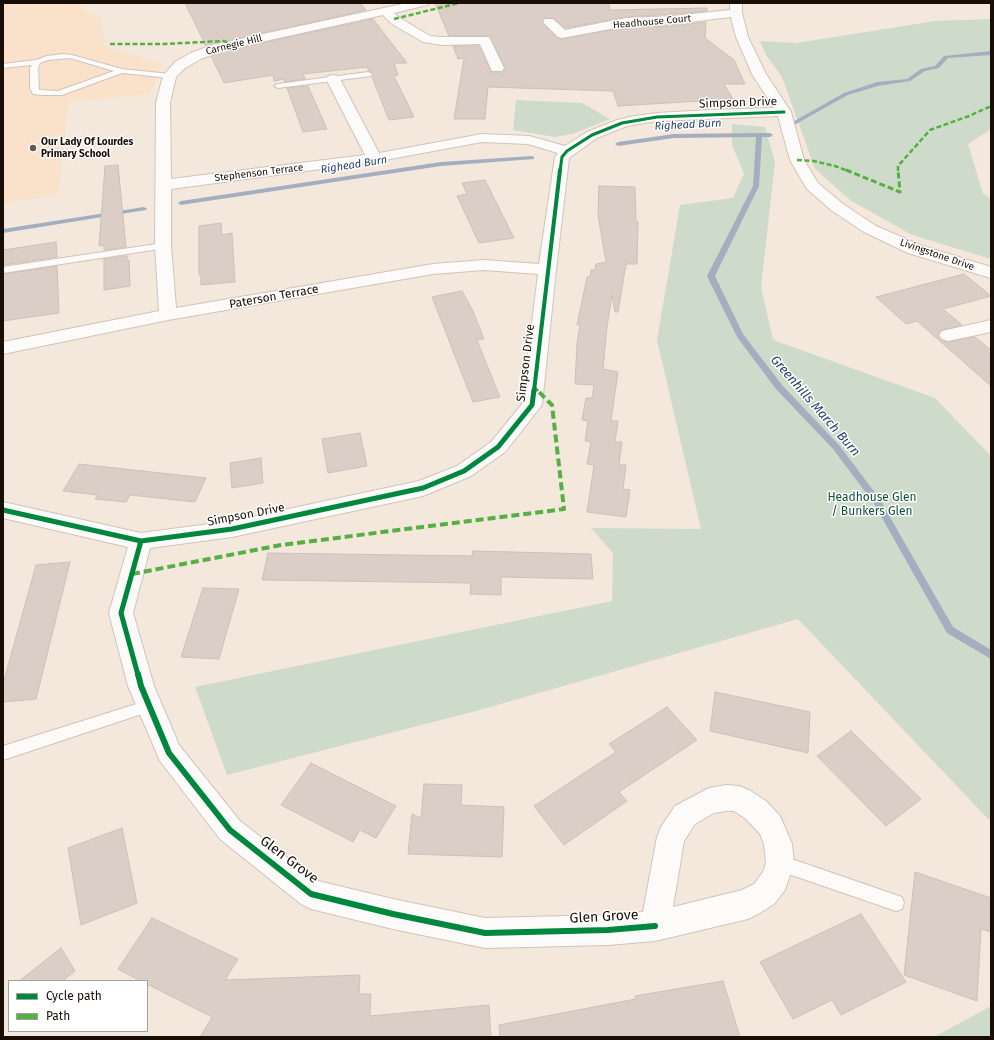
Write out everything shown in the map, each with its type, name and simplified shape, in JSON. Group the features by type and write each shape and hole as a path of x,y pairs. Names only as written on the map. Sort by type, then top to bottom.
{"street":[{"name":"Carnegie Hill","path":"170,76 185,62 216,48 423,3"},
{"name":"Headhouse Court","path":"549,22 562,34 626,22 673,20 736,8"},
{"name":"Livingstone Drive","path":"736,8 742,37 759,74 784,112 797,160 812,186 837,208 870,229 914,249 991,273"},
{"path":"385,11 396,21 427,39 442,41 485,40 497,68"},
{"path":"168,315 162,246 163,103 170,76"},
{"path":"333,79 374,158"},
{"name":"Simpson Drive","path":"3,510 141,541 232,529 423,488 464,471 498,447 532,405 546,270 562,157 567,150 592,135 622,123 635,120 657,117 710,114 784,112"},
{"name":"Stephenson Terrace","path":"163,185 374,158 482,138 529,140 567,150"},
{"name":"Paterson Terrace","path":"3,348 168,315 432,268 484,265 546,270"},
{"path":"948,335 991,326"},
{"name":"Glen Grove","path":"141,541 121,613 141,686 169,753 230,830 311,894 393,914 486,933 608,930 655,926 748,904 764,894 775,880 780,863 778,844 770,825 756,810 739,799 726,798 708,801 685,815 671,837 655,926"}],"lane":[{"path":"3,66 37,62 48,58 70,56 121,71 170,76"},
{"path":"37,62 34,68 34,88 36,92 42,93 67,91 121,71"},
{"path":"278,86 368,74"},
{"path":"3,270 162,246"},
{"path":"3,753 149,706"},
{"path":"780,863 896,903"}],"shaded area":[{"name":"Our Lady Of Lourdes Primary School","path":"3,3 71,3 101,18 104,46 163,64 150,94 69,102 58,194 3,204"}],"green space":[{"path":"991,19 991,129 968,144 983,194 991,199 991,259 912,235 850,200 815,169 782,77 766,55 760,41 796,43 935,21"},
{"path":"516,100 582,103 610,119 572,134 555,137 513,130"},
{"name":"Headhouse Glen / Bunkers Glen","path":"732,124 765,127 775,162 761,287 773,340 935,398 991,456 991,822 798,619 476,711 227,775 195,687 612,601 613,553 591,528 701,529 657,340 680,205 733,198 744,174 732,145"},
{"path":"991,1006 991,1037 934,1037"}],"building":[{"path":"185,3 360,3 366,10 206,46"},
{"path":"435,3 609,3 610,10 707,8 707,11 626,17 565,28 553,18 545,18 542,22 557,38 562,39 626,27 673,26 706,22 705,38 734,60 745,84 724,84 733,99 618,106 613,91 488,87 485,119 454,119 464,58 458,59 453,46 479,46 491,72 502,72 505,67 489,36 449,36"},
{"path":"373,19 407,63 394,63 398,75 394,76 414,117 389,120 372,77 373,74 367,67 303,74 305,79 285,82 284,79 274,81 273,75 224,83 211,56 220,52"},
{"path":"308,86 327,129 303,132 287,88"},
{"path":"118,165 126,247 104,250 104,245 99,246 105,166"},
{"path":"485,180 514,238 479,243 457,196 467,194 462,183"},
{"path":"599,186 635,187 636,222 638,222 637,264 626,264 618,312 615,312 612,295 603,369 618,372 611,421 618,421 615,442 622,442 619,465 626,465 623,489 630,490 626,517 587,512 594,465 587,464 591,442 585,441 588,421 582,420 586,398 592,398 594,385 575,384 577,343 580,325 577,325 587,277 590,277 591,270 595,270 596,264 606,262 598,215"},
{"path":"221,223 222,235 232,233 235,282 201,285 201,275 199,275 199,226"},
{"path":"56,242 57,257 3,265 3,250"},
{"path":"127,256 127,261 129,260 130,286 104,290 104,259"},
{"path":"57,266 59,313 3,321 3,274"},
{"path":"964,274 991,296 943,309 962,325 942,330 938,335 942,340 948,342 975,337 991,350 991,386 917,321 906,324 876,297"},
{"path":"462,291 473,311 484,339 477,340 500,397 473,402 432,297"},
{"path":"360,433 367,466 328,473 322,439"},
{"path":"261,458 263,483 232,488 230,463"},
{"path":"79,464 206,478 195,502 130,495 126,502 95,499 98,495 63,491"},
{"path":"473,551 591,554 593,579 501,577 501,595 470,594 471,583 262,580 268,553 472,556"},
{"path":"70,562 36,699 3,702 3,684 36,565"},
{"path":"203,588 239,589 219,659 181,657"},
{"path":"715,692 810,712 808,753 710,731"},
{"path":"667,707 697,740 619,792 627,801 564,845 534,806 616,752 609,744"},
{"path":"851,731 921,799 886,826 817,756"},
{"path":"311,763 396,806 376,838 360,830 353,842 281,805"},
{"path":"424,784 462,785 461,805 504,807 502,857 408,854 412,814 421,818"},
{"path":"122,828 137,903 81,925 68,848"},
{"path":"915,872 991,898 991,932 981,929 977,1001 904,975"},
{"path":"861,914 906,982 841,1015 832,1000 793,1019 760,962"},
{"path":"152,918 238,959 225,980 360,975 359,994 371,994 370,1016 489,1005 491,1037 200,1037 212,1017 148,985 148,980 139,980 118,969"},
{"path":"61,948 75,971 64,980 20,980"},
{"path":"723,981 740,1037 500,1037 499,1025 636,999 635,996"}],"waterway":[{"name":"Righead Burn","path":"792,124 846,94 877,84 908,80 923,70 937,67 946,57 991,53"},
{"name":"Righead Burn","path":"618,144 674,136 759,135"},
{"name":"Greenhills March Burn","path":"759,135 770,135"},
{"name":"Greenhills March Burn","path":"759,135 756,186 711,276 740,335 779,387 836,447 876,500 950,630 991,655"},
{"name":"Righead Burn","path":"181,203 441,164 532,158"},
{"name":"Righead Burn","path":"3,231 144,209"}],"marked path":[{"path":"394,19 459,3"},
{"path":"110,44 165,44 223,41 233,44"},
{"path":"797,160 814,161 835,166 900,192 898,166 930,130 969,116 991,106"},
{"path":"132,574 281,545 564,509 552,405 534,387"}],"cycle path":[{"path":"3,510 141,541 232,529 423,488 464,471 498,447 532,405 547,270 562,157 567,151 592,135 622,123 635,120 657,117 710,114 784,112"},
{"path":"141,541 121,613 141,686 169,753 230,830 311,894 393,914 485,933 608,930 655,926"}],"place":[{"name":"Our Lady Of Lourdes Primary School","path":"33,148"}]}
